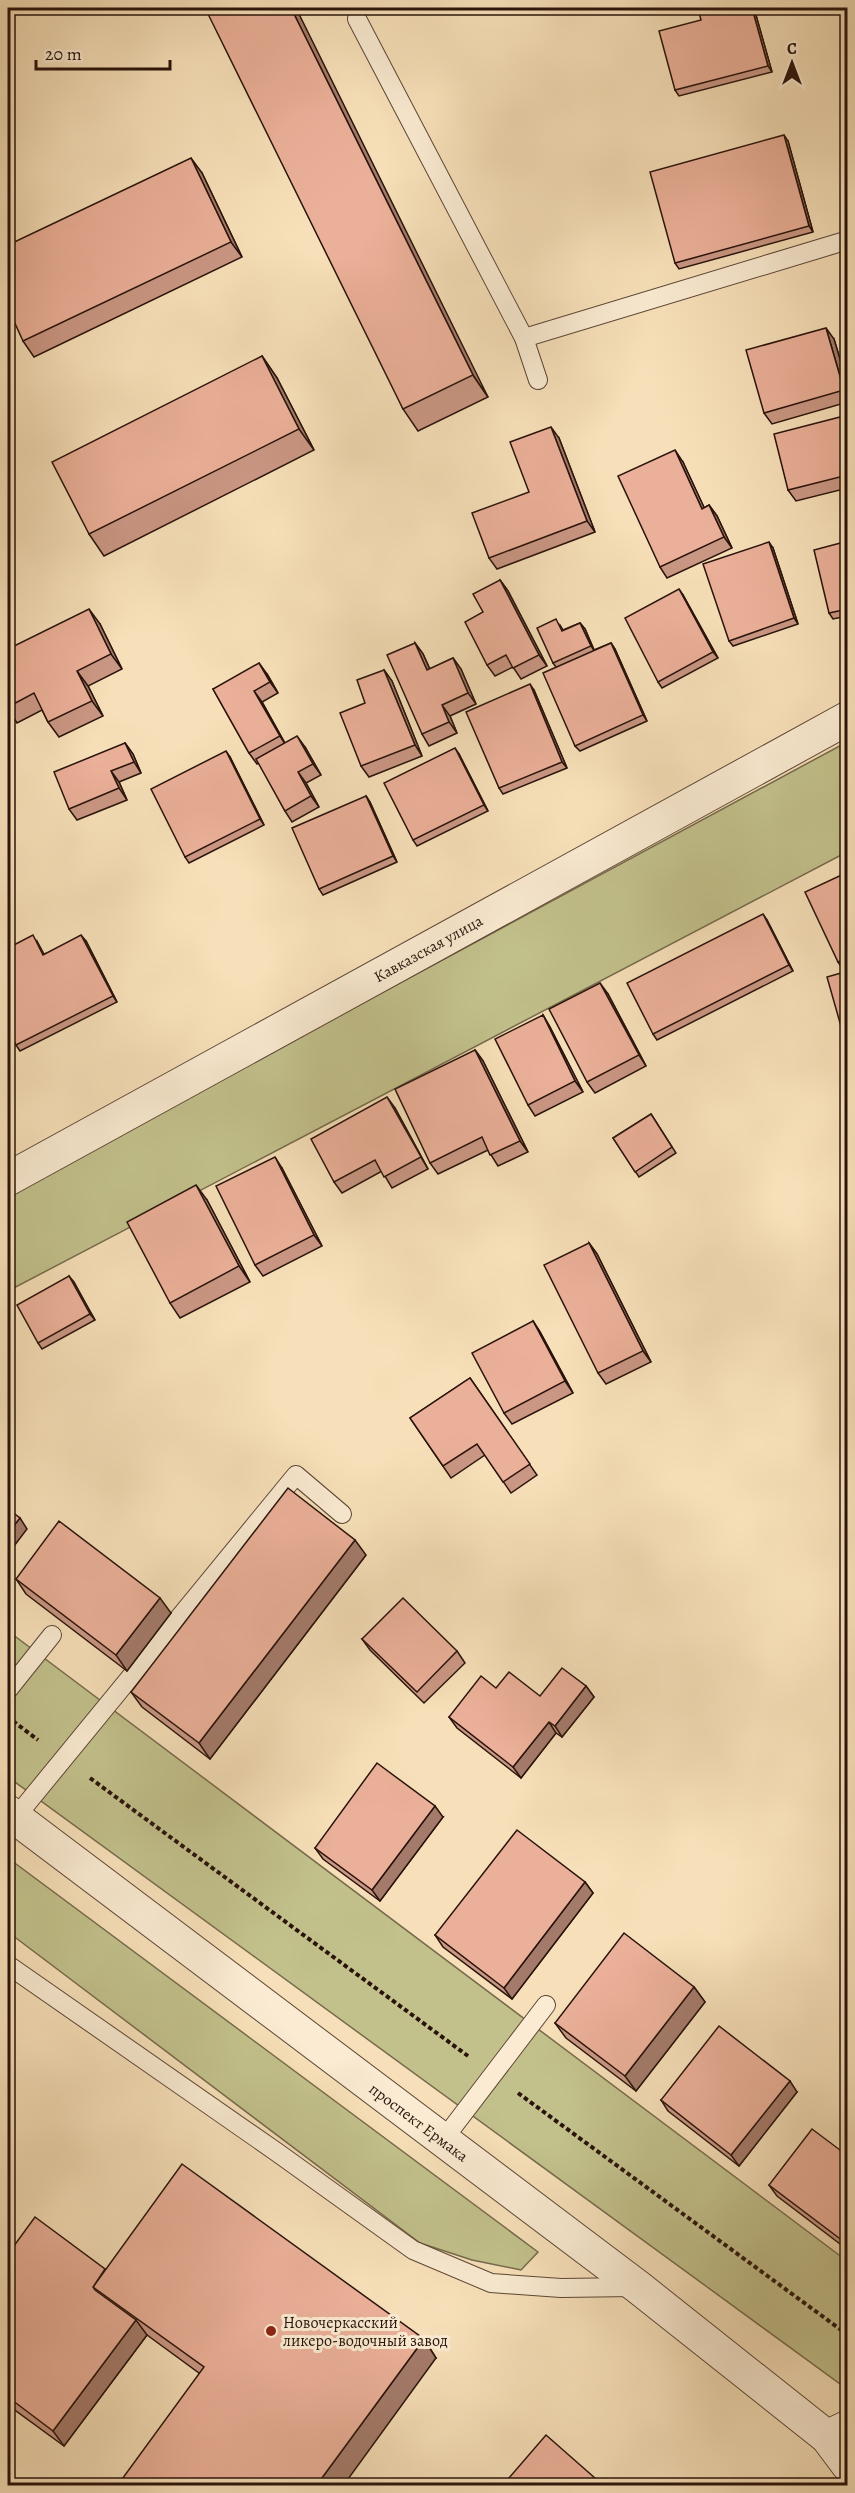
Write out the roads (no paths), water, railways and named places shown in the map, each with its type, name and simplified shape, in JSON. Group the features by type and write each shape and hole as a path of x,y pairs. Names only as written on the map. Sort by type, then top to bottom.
{"street":[{"name":"Кавказская улица","path":"8,1179 848,718"},
{"name":"проспект Ермака","path":"11,1815 638,2287 837,2432 848,2465"}],"lane":[{"path":"357,19 524,338 538,380"},
{"path":"524,338 848,240"},
{"path":"11,1815 63,1759 296,1475 342,1514"},
{"path":"8,1690 52,1635"},
{"path":"8,1965 413,2250 491,2283 561,2288 638,2287"},
{"path":"443,2139 546,2005"}],"place":[{"name":"Новочеркасский ликеро-водочный завод","path":"271,2331"}]}
